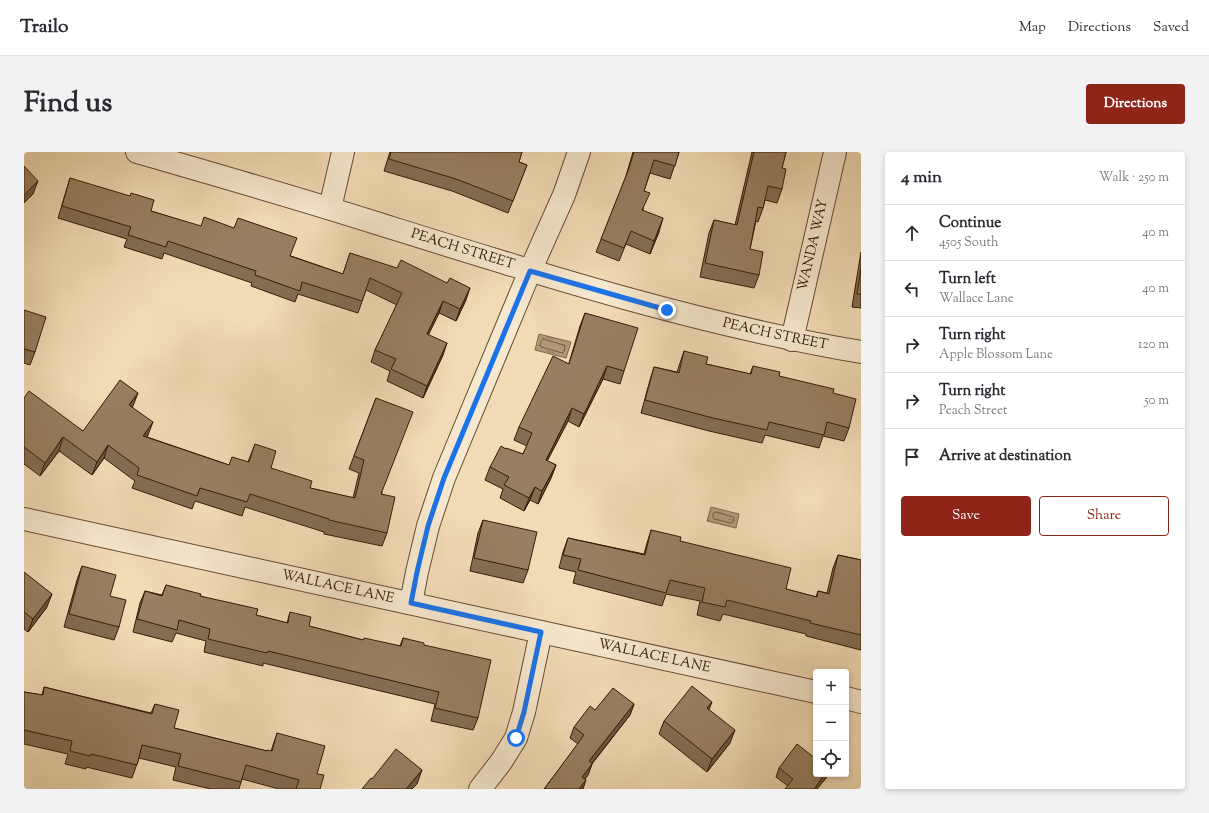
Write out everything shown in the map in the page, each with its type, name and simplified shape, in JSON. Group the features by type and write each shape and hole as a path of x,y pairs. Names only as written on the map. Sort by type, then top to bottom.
{"street":[{"name":"PEACH STREET","path":"137,152 330,208 530,271 667,310 792,340 861,352"},
{"path":"330,208 343,152"},
{"path":"411,603 428,526 444,478 530,271 564,195 579,152"},
{"name":"WANDA WAY","path":"792,340 835,152"},
{"name":"WALLACE LANE","path":"24,519 813,691"},
{"path":"480,789 501,762 516,738 524,712 541,632"},
{"path":"849,699 861,702"}],"water":[{"path":"539,334 571,342 566,358 535,350"},
{"path":"711,507 739,514 736,528 707,521"}],"building":[{"path":"391,152 522,152 519,162 527,165 513,201 456,179 389,159"},
{"path":"634,152 679,152 675,166 654,160 644,191 650,193 642,210 663,218 654,241 631,231 624,248 601,239"},
{"path":"754,152 786,152 782,168 786,169 782,189 768,186 763,208 758,207 750,249 763,252 759,275 705,263 714,220 737,225"},
{"path":"24,166 38,181 24,195"},
{"path":"70,178 130,196 131,193 154,200 151,211 201,226 204,217 234,228 238,218 297,238 290,256 343,274 350,253 397,268 401,260 447,283 450,278 470,288 460,309 443,301 427,334 447,343 427,386 391,369 396,359 375,350 402,293 370,278 362,301 302,282 300,291 255,275 256,271 168,241 166,247 128,235 131,227 62,206"},
{"path":"861,269 861,294 857,294"},
{"path":"24,310 46,317 35,352 24,349"},
{"path":"585,313 638,328 624,371 607,366 584,414 572,408 546,460 556,465 542,491 535,487 529,498 504,485 509,477 490,467 501,446 523,454 532,433 519,427 553,356 569,364"},
{"path":"684,351 708,357 706,364 751,374 753,366 780,372 779,376 834,389 833,393 856,399 849,428 827,422 824,435 769,422 767,430 713,418 645,400 654,367 679,373"},
{"path":"120,380 138,393 129,405 153,422 143,436 229,465 232,457 249,462 255,444 276,451 271,468 312,481 310,488 355,498 364,460 354,456 376,398 413,412 381,494 395,497 387,533 329,520 250,494 247,502 200,488 197,496 137,475 139,468 108,445 97,462 63,437 45,463 24,447 24,398 29,391 83,431"},
{"path":"483,520 537,532 528,570 474,558"},
{"path":"651,530 681,537 680,541 791,568 786,589 817,597 818,591 829,594 838,555 861,560 861,635 810,623 811,621 727,600 725,607 702,602 705,588 670,580 666,593 578,570 581,559 563,555 568,538 645,555"},
{"path":"82,566 116,575 110,596 126,600 119,627 69,614"},
{"path":"24,572 52,594 33,619 24,612"},
{"path":"166,585 201,594 200,596 258,609 256,615 288,623 290,612 311,617 309,626 363,640 364,638 401,646 403,638 424,643 424,645 491,660 478,718 435,708 439,692 268,651 267,653 208,639 210,629 179,620 177,630 137,619 145,591 162,596"},
{"path":"692,686 712,702 707,708 735,730 712,759 664,721"},
{"path":"44,687 152,714 155,704 179,710 174,728 267,751 272,751 277,733 325,746 317,774 324,775 320,789 296,789 299,780 246,765 241,782 178,766 181,754 142,745 137,765 91,754 90,756 70,751 72,741 24,730 24,692 43,695"},
{"path":"613,688 634,704 589,761 592,764 582,777 586,780 579,789 546,789 545,788 584,735 574,727 590,706 595,710"},
{"path":"797,744 813,757 813,777 823,777 814,789 785,789 793,779 779,768"},
{"path":"396,749 422,770 406,789 362,789 371,778 372,779"}],"route":[{"path":"516,738 524,712 541,632 411,603 428,526 444,478 530,271 667,310"}]}
